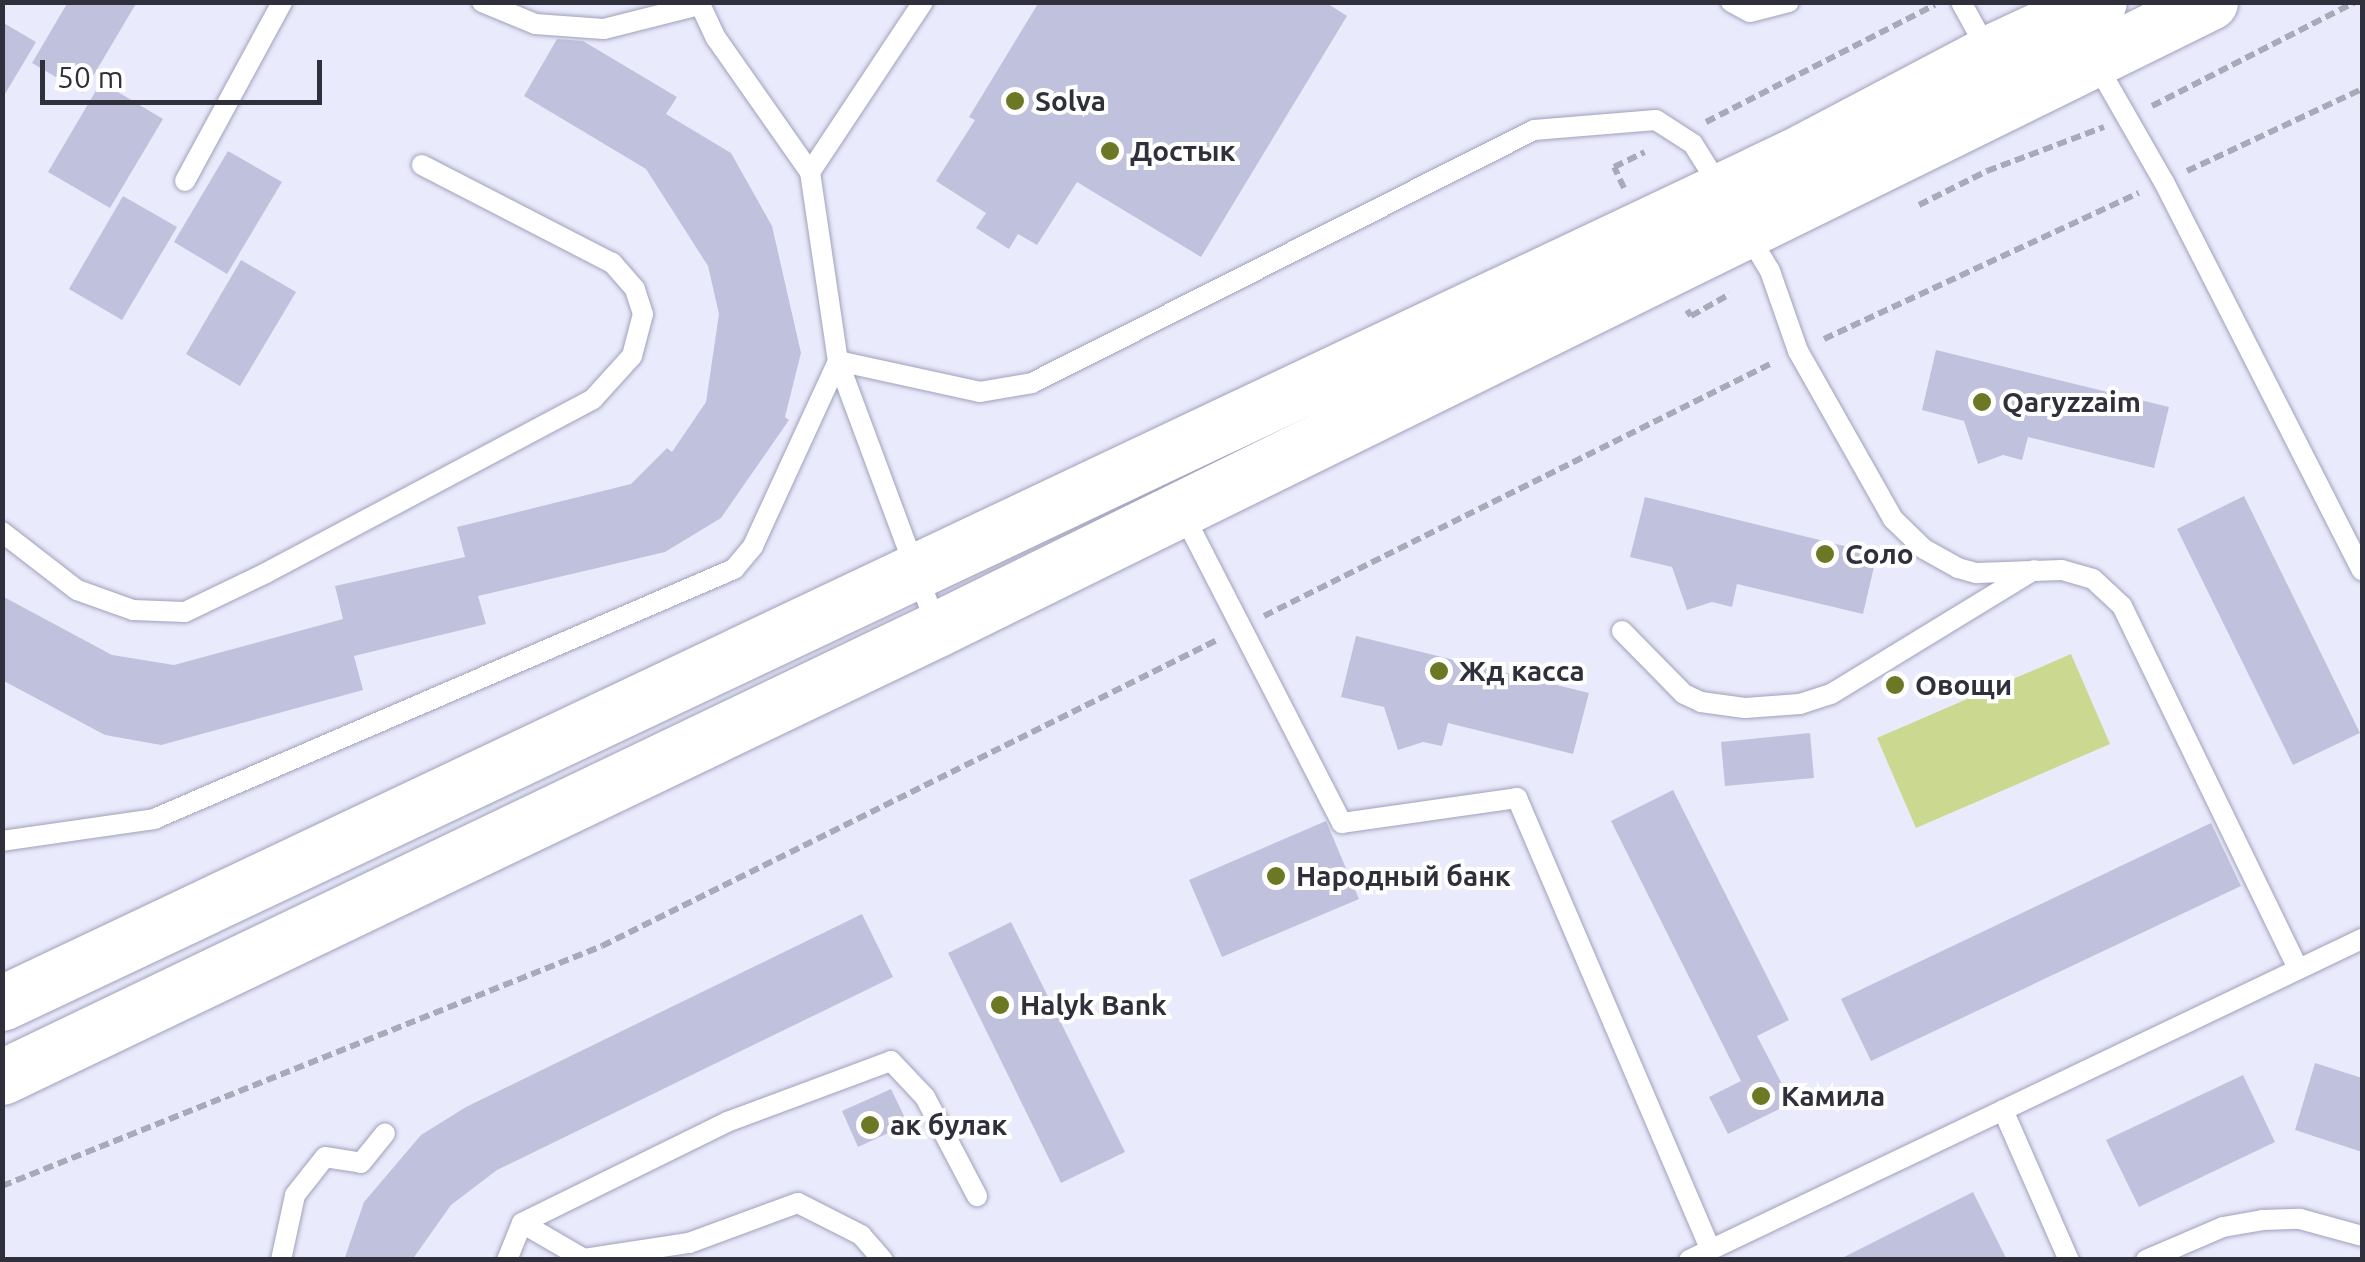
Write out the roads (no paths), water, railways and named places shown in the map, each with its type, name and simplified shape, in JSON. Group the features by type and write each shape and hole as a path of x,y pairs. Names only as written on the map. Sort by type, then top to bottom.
{"main road":[{"path":"2,1077 937,628 1169,482 1732,209 2085,30 2210,2"},
{"path":"2,1003 918,570 1169,482"}],"lane":[{"path":"185,180 282,2"},
{"path":"482,2 534,24 604,29 699,4 716,38 810,172 838,361 937,628"},
{"path":"810,172 923,2"},
{"path":"1732,2 1750,12 1789,2"},
{"path":"1960,2 2001,75"},
{"path":"2085,30 2362,572"},
{"path":"838,361 980,392 1032,383 1534,130 1656,120 1693,144 1770,271 1798,352 1893,518 1924,549 1976,573 2062,570 2092,579 2122,606 2298,968"},
{"path":"2,532 78,590 133,610 185,612 266,574 593,399 632,356 644,314 635,289 612,264 422,165"},
{"path":"2,841 154,819 734,568 753,546 838,361"},
{"path":"1169,482 1342,823 1516,798 1710,1248"},
{"path":"1622,632 1684,694 1701,702 1745,708 1800,704 1831,694 2036,569"},
{"path":"1689,1260 2362,938"},
{"path":"507,1260 522,1223 727,1122 891,1062 926,1097 977,1196"},
{"path":"2003,1110 2069,1260"},
{"path":"281,1260 295,1195 326,1157 362,1163 385,1133"},
{"path":"522,1223 584,1259 689,1243 798,1203 861,1235 883,1260"},
{"path":"2146,1260 2223,1227 2262,1220 2300,1220 2362,1236"}],"place":[{"name":"Solva","path":"1015,101"},
{"name":"Достык","path":"1110,151"},
{"name":"Qaryzzaim","path":"1982,402"},
{"name":"Соло","path":"1825,554"},
{"name":"Жд касса","path":"1439,671"},
{"name":"Овощи","path":"1895,685"},
{"name":"Народный банк","path":"1276,876"},
{"name":"Halyk Bank","path":"1000,1005"},
{"name":"Камила","path":"1761,1096"},
{"name":"ак булак","path":"870,1125"}]}
